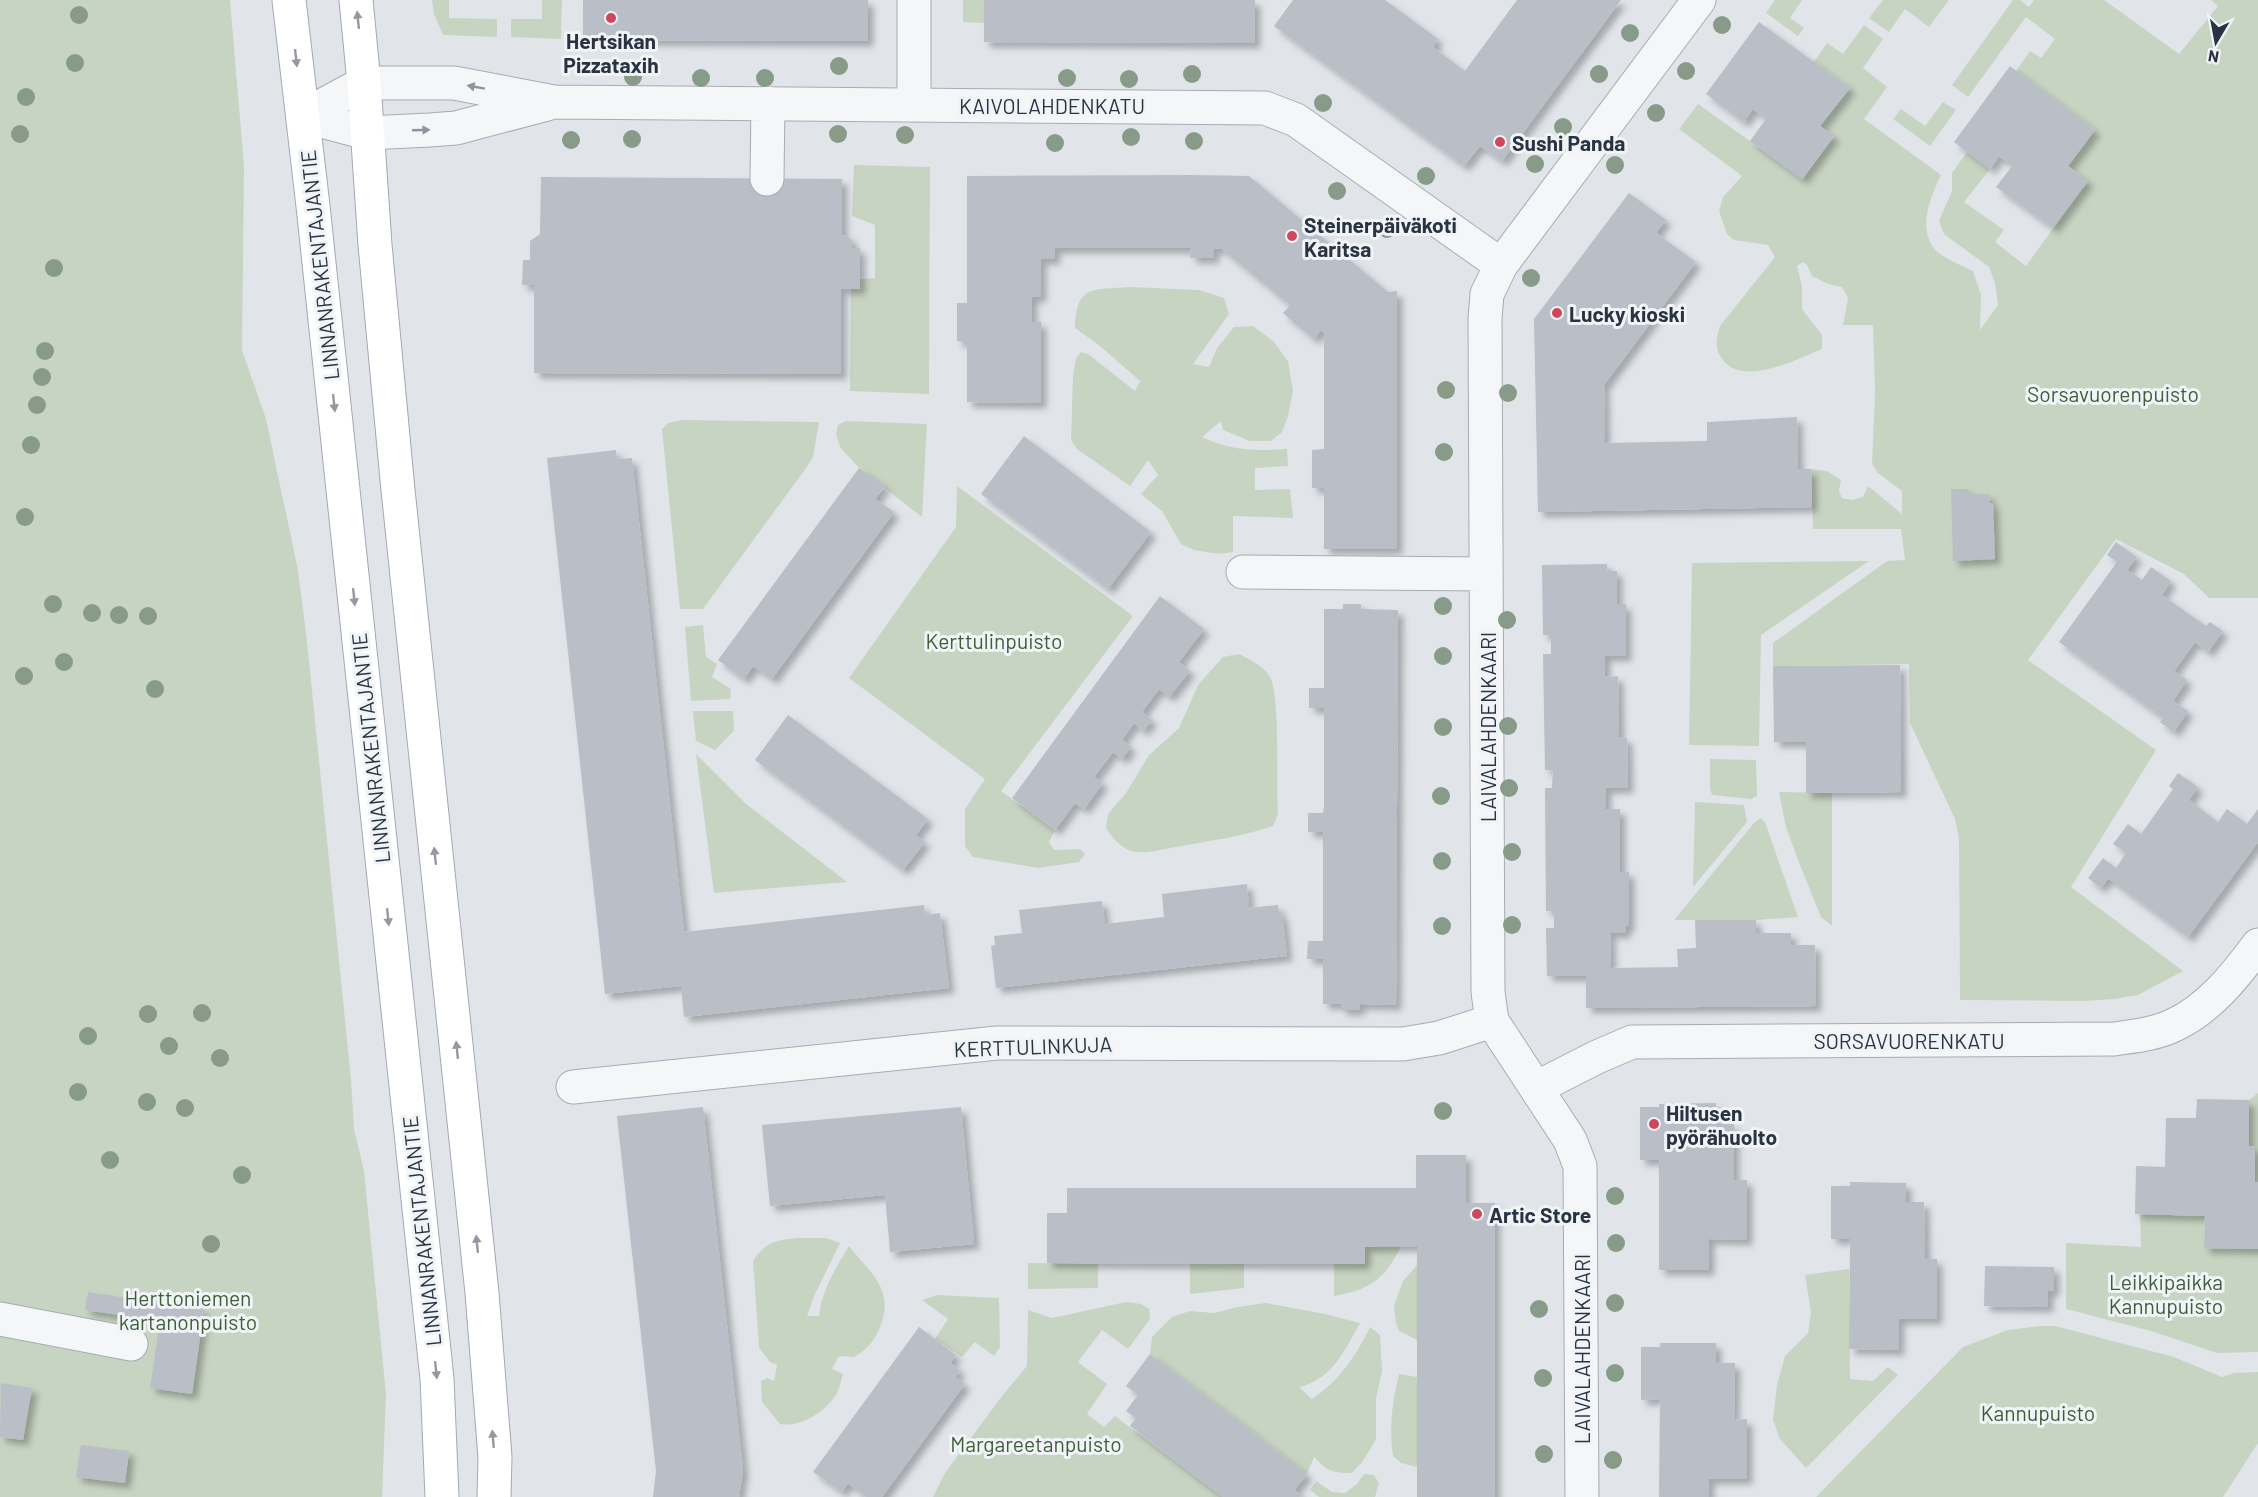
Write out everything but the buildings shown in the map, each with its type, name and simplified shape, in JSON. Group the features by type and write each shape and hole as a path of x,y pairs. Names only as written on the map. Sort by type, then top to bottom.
{"main road":[{"name":"LINNANRAKENTAJANTIE","path":"289,0 437,1379 442,1497"},
{"path":"356,0 375,245 398,490 482,1293 495,1457 494,1497"}],"street":[{"path":"914,0 914,104"},
{"name":"LAIVALAHDENKAARI","path":"1582,1497 1580,1166 1570,1140 1492,1021 1488,992 1485,319 1487,294 1501,265 1699,0"},
{"name":"KAIVOLAHDENKATU","path":"303,116 364,83 454,83 554,102 1265,108 1296,120 1501,265"},
{"name":"KAIVOLAHDENKATU","path":"303,116 367,133 456,128 554,102"},
{"path":"767,178 768,103"},
{"path":"1244,572 1486,574"},
{"name":"SORSAVUORENKATU","path":"1536,1088 1597,1056 1632,1042 2114,1039 2139,1036 2174,1026 2192,1014 2219,992 2258,945"},
{"name":"KERTTULINKUJA","path":"573,1087 997,1043 1403,1044 1439,1038 1492,1021"},
{"path":"0,1319 131,1344"}],"green space":[{"name":"Herttoniemen kartanonpuisto","path":"0,0 230,0 244,166 242,350 266,419 298,570 307,641 354,1129 364,1171 386,1394 382,1497 0,1497"},
{"path":"432,0 449,0 449,18 497,19 497,37 443,35 434,14"},
{"path":"542,0 562,0 561,39 511,37 511,19 542,19"},
{"path":"963,0 984,0 984,23 963,22"},
{"path":"1775,0 1802,0 1790,18 1804,28 1798,36 1766,13"},
{"path":"1883,0 1949,0 1929,27 1905,9 1889,32 1869,18"},
{"name":"Sorsavuorenpuisto","path":"2013,0 2020,0 2029,7 2034,0 2104,0 2179,54 2218,6 2211,0 2258,0 2258,598 2209,598 2184,574 2116,539 2028,660 2156,750 2071,887 2183,971 2138,995 2114,999 2084,1001 1960,1000 1959,839 1955,819 1910,723 1909,664 1773,666 1773,643 1887,561 1905,560 1901,529 1813,529 1811,469 1827,471 1841,480 1839,491 1842,498 1852,500 1863,497 1868,486 1902,514 1902,491 1878,473 1872,464 1875,392 1873,325 1843,325 1848,298 1842,287 1828,284 1812,276 1803,262 1797,266 1802,287 1802,309 1822,335 1822,349 1785,364 1757,371 1732,368 1723,360 1718,352 1717,344 1720,326 1775,257 1768,245 1734,240 1727,234 1719,211 1723,197 1742,176 1679,129 1698,104 1803,179 1834,137 1820,126 1850,88 1814,62 1827,43 1843,54 1864,25 1883,39 1863,68 1887,87 1864,119 1941,175 1933,192 1926,220 1929,238 1933,247 1940,254 1973,271 1981,295 1980,330 1998,305 1995,283 1989,267 1944,234 1939,221 1952,191 1952,173 1967,152 1990,169 1964,202 2004,230 1995,242 2026,266 2087,181 2068,166 2095,130 2016,71 2030,51 2041,58 2055,39 2026,17 1968,97 1952,85"},
{"path":"1943,102 1956,110 1930,146 1893,119 1901,109 1925,126"},
{"path":"854,165 930,167 929,394 850,391 851,280 875,278 875,225 852,216"},
{"path":"1106,288 1199,290 1224,298 1229,314 1193,364 1209,367 1217,348 1234,327 1253,326 1273,341 1288,361 1293,391 1282,432 1271,441 1250,441 1223,430 1221,421 1202,437 1243,449 1287,449 1288,466 1255,468 1255,490 1290,489 1293,518 1233,516 1233,552 1219,554 1194,550 1181,544 1162,511 1141,494 1158,475 1148,460 1130,486 1077,449 1071,440 1073,376 1076,358 1081,352 1088,354 1135,391 1140,381 1100,346 1075,328 1076,314 1083,296 1089,292"},
{"path":"682,420 819,422 813,457 703,609 680,609 662,429 668,423"},
{"path":"846,421 927,424 922,517 859,468 840,447 836,434 838,425"},
{"name":"Kerttulinpuisto","path":"957,486 1133,616 1001,791 1055,830 1049,842 1054,850 1080,849 1085,854 1079,862 1038,868 973,857 965,846 965,809 985,779 849,678 956,527"},
{"path":"1869,561 1761,635 1759,746 1689,745 1692,563"},
{"path":"703,625 706,657 717,664 712,677 731,689 730,699 691,701 685,627"},
{"path":"1239,654 1263,668 1273,685 1277,720 1278,814 1273,826 1237,836 1153,851 1128,850 1106,828 1108,814 1126,793 1149,755 1179,728 1198,685 1223,657"},
{"path":"693,711 733,711 734,731 715,750 696,741"},
{"path":"696,754 745,803 847,882 714,893"},
{"path":"1710,759 1756,760 1757,796 1751,799 1712,795"},
{"path":"1779,792 1832,793 1832,926 1821,917 1798,860 1786,827"},
{"path":"1695,802 1744,805 1747,822 1693,887"},
{"path":"1760,818 1765,822 1798,917 1756,920 1674,920 1754,823"},
{"path":"2258,1093 2258,1182 2253,1182 2255,1147 2249,1146 2249,1100"},
{"name":"Leikkipaikka Kannupuisto","path":"2140,1214 2205,1216 2204,1248 2258,1249 2258,1352 2217,1353 2151,1331 2066,1309 2066,1243 2141,1247"},
{"path":"797,1238 826,1238 840,1243 807,1316 819,1316 826,1288 849,1246 878,1282 884,1301 884,1312 874,1340 863,1351 854,1357 839,1356 832,1369 843,1374 833,1400 813,1417 788,1425 780,1424 762,1402 761,1381 767,1378 774,1381 777,1365 770,1362 759,1348 753,1261 762,1249 772,1243"},
{"path":"1401,1246 1389,1267 1375,1281 1357,1290 1334,1296 1334,1264 1365,1264 1365,1247"},
{"path":"1028,1263 1098,1264 1098,1288 1028,1289"},
{"path":"1190,1264 1244,1264 1244,1288 1190,1294"},
{"path":"1417,1265 1417,1340 1399,1331 1394,1306 1403,1281"},
{"path":"1849,1269 1850,1379 1873,1381 1888,1367 1898,1375 1806,1468 1780,1439 1773,1420 1777,1385 1785,1356 1808,1333 1811,1312 1805,1275"},
{"path":"937,1295 999,1298 1000,1347 994,1356 975,1342 962,1357 935,1339 948,1319 922,1300"},
{"name":"Margareetanpuisto","path":"1126,1302 1141,1304 1149,1309 1150,1319 1128,1349 1102,1330 1078,1362 1107,1384 1087,1414 1104,1427 1115,1416 1223,1497 933,1497 945,1473 1027,1366 1028,1310 1052,1318"},
{"path":"1266,1303 1360,1323 1343,1353 1329,1371 1320,1378 1299,1387 1312,1399 1346,1367 1370,1327 1380,1335 1382,1371 1376,1399 1376,1439 1363,1461 1352,1473 1330,1470 1314,1457 1307,1474 1150,1354 1152,1337 1172,1317 1190,1311 1214,1313"},
{"name":"Kannupuisto","path":"2055,1326 2174,1357 2222,1377 2234,1373 2258,1372 2258,1443 2223,1497 1816,1497 1963,1347 2008,1330"},
{"path":"1399,1374 1417,1377 1417,1467 1401,1463 1393,1456 1392,1415"},
{"path":"1364,1474 1374,1475 1379,1483 1375,1497 1319,1497 1310,1490 1316,1481 1332,1492 1345,1493 1357,1484"}],"place":[{"name":"Hertsikan Pizzataxih","path":"611,18"},
{"name":"Sushi Panda","path":"1500,142"},
{"name":"Steinerpäiväkoti Karitsa","path":"1292,236"},
{"name":"Lucky kioski","path":"1557,313"},
{"name":"Hiltusen pyörähuolto","path":"1654,1124"},
{"name":"Artic Store","path":"1477,1214"}]}
